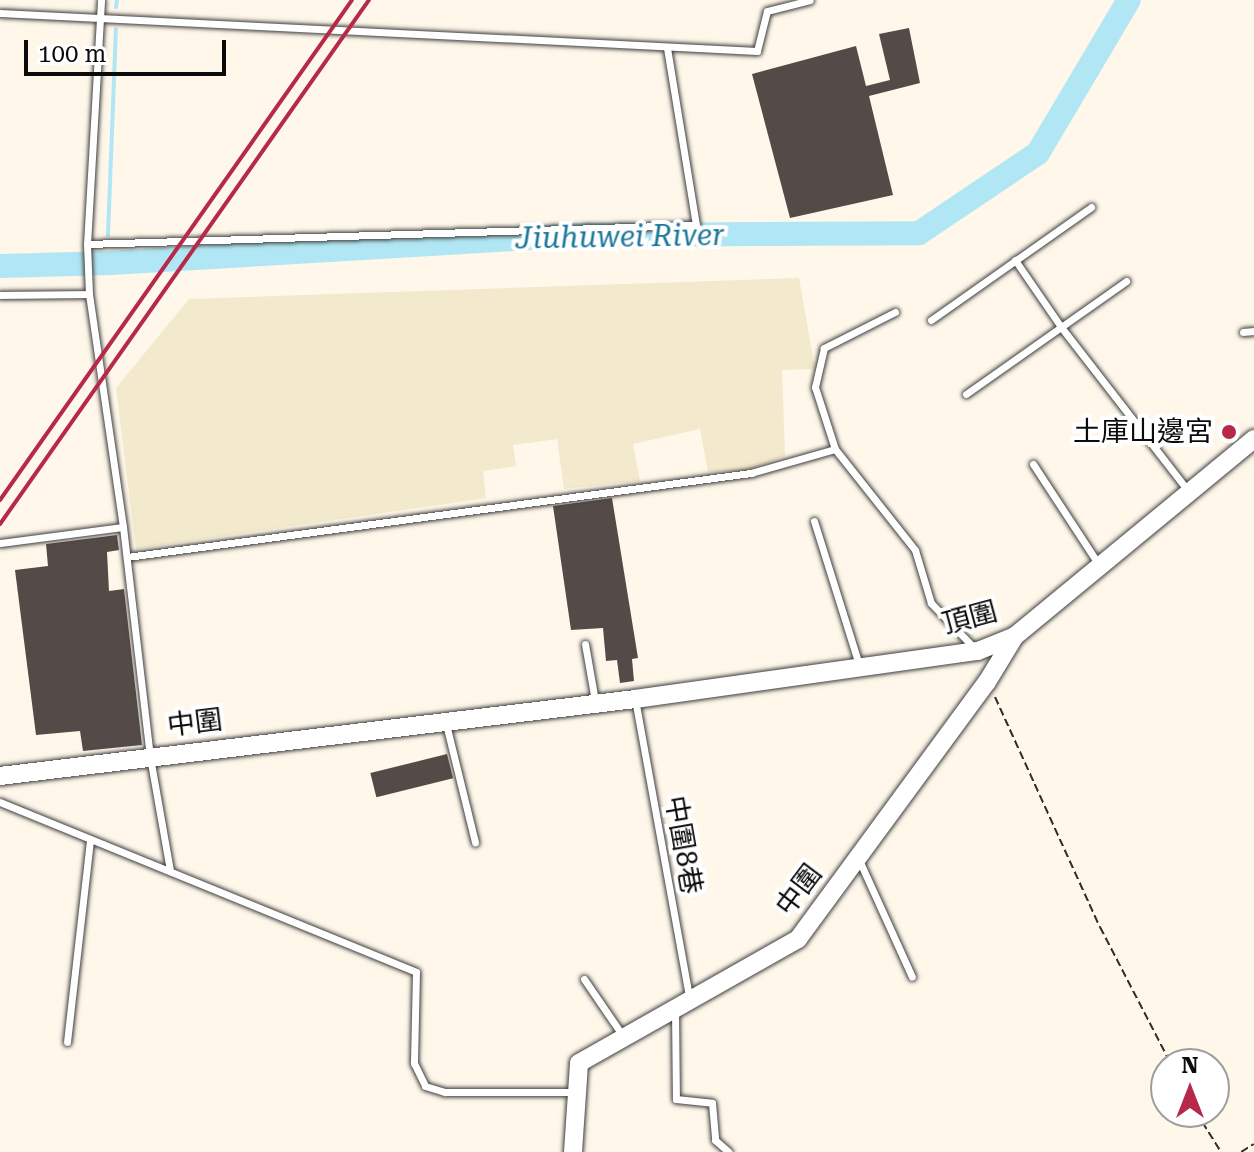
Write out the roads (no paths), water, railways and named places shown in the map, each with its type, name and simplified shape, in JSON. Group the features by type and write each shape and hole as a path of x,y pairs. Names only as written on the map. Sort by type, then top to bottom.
{"street":[{"name":"頂圍","path":"635,699 859,665 978,651 1015,636 1254,439"},
{"name":"中圍","path":"573,1152 579,1063 798,939 987,682 1015,636"},
{"name":"中圍","path":"0,776 635,699"}],"lane":[{"path":"101,0 87,248 89,294 127,557 150,757 170,871"},
{"path":"0,13 757,51 767,11 810,0"},
{"path":"87,248 696,225 667,48"},
{"path":"931,320 1091,207"},
{"path":"1015,260 1061,327 1190,494"},
{"path":"966,394 1126,281"},
{"path":"0,295 89,294"},
{"path":"895,312 824,348 815,387 835,449 915,550 931,603 978,651"},
{"path":"1243,332 1254,331"},
{"path":"127,557 751,473 835,449"},
{"path":"1033,464 1100,567"},
{"path":"814,521 859,665"},
{"path":"0,543 123,527"},
{"path":"585,644 596,704"},
{"name":"中圍8巷","path":"635,699 682,1004 676,1099 712,1103 715,1140 729,1152"},
{"path":"445,722 475,842"},
{"path":"0,802 416,972 414,1063 425,1086 445,1092 575,1092"},
{"path":"67,1042 90,841"},
{"path":"858,858 912,977"},
{"path":"584,979 624,1037"}],"waterway":[{"path":"116,7 117,0"},
{"name":"Jiuhuwei River","path":"0,266 111,263 589,235 919,233 1038,153 1129,0"},
{"path":"108,235 116,29"},
{"path":"110,255 111,263"}],"railway":[{"path":"0,500 352,0"},
{"path":"0,524 369,0"}],"place":[{"name":"土庫山邊宮","path":"1229,432"}]}
